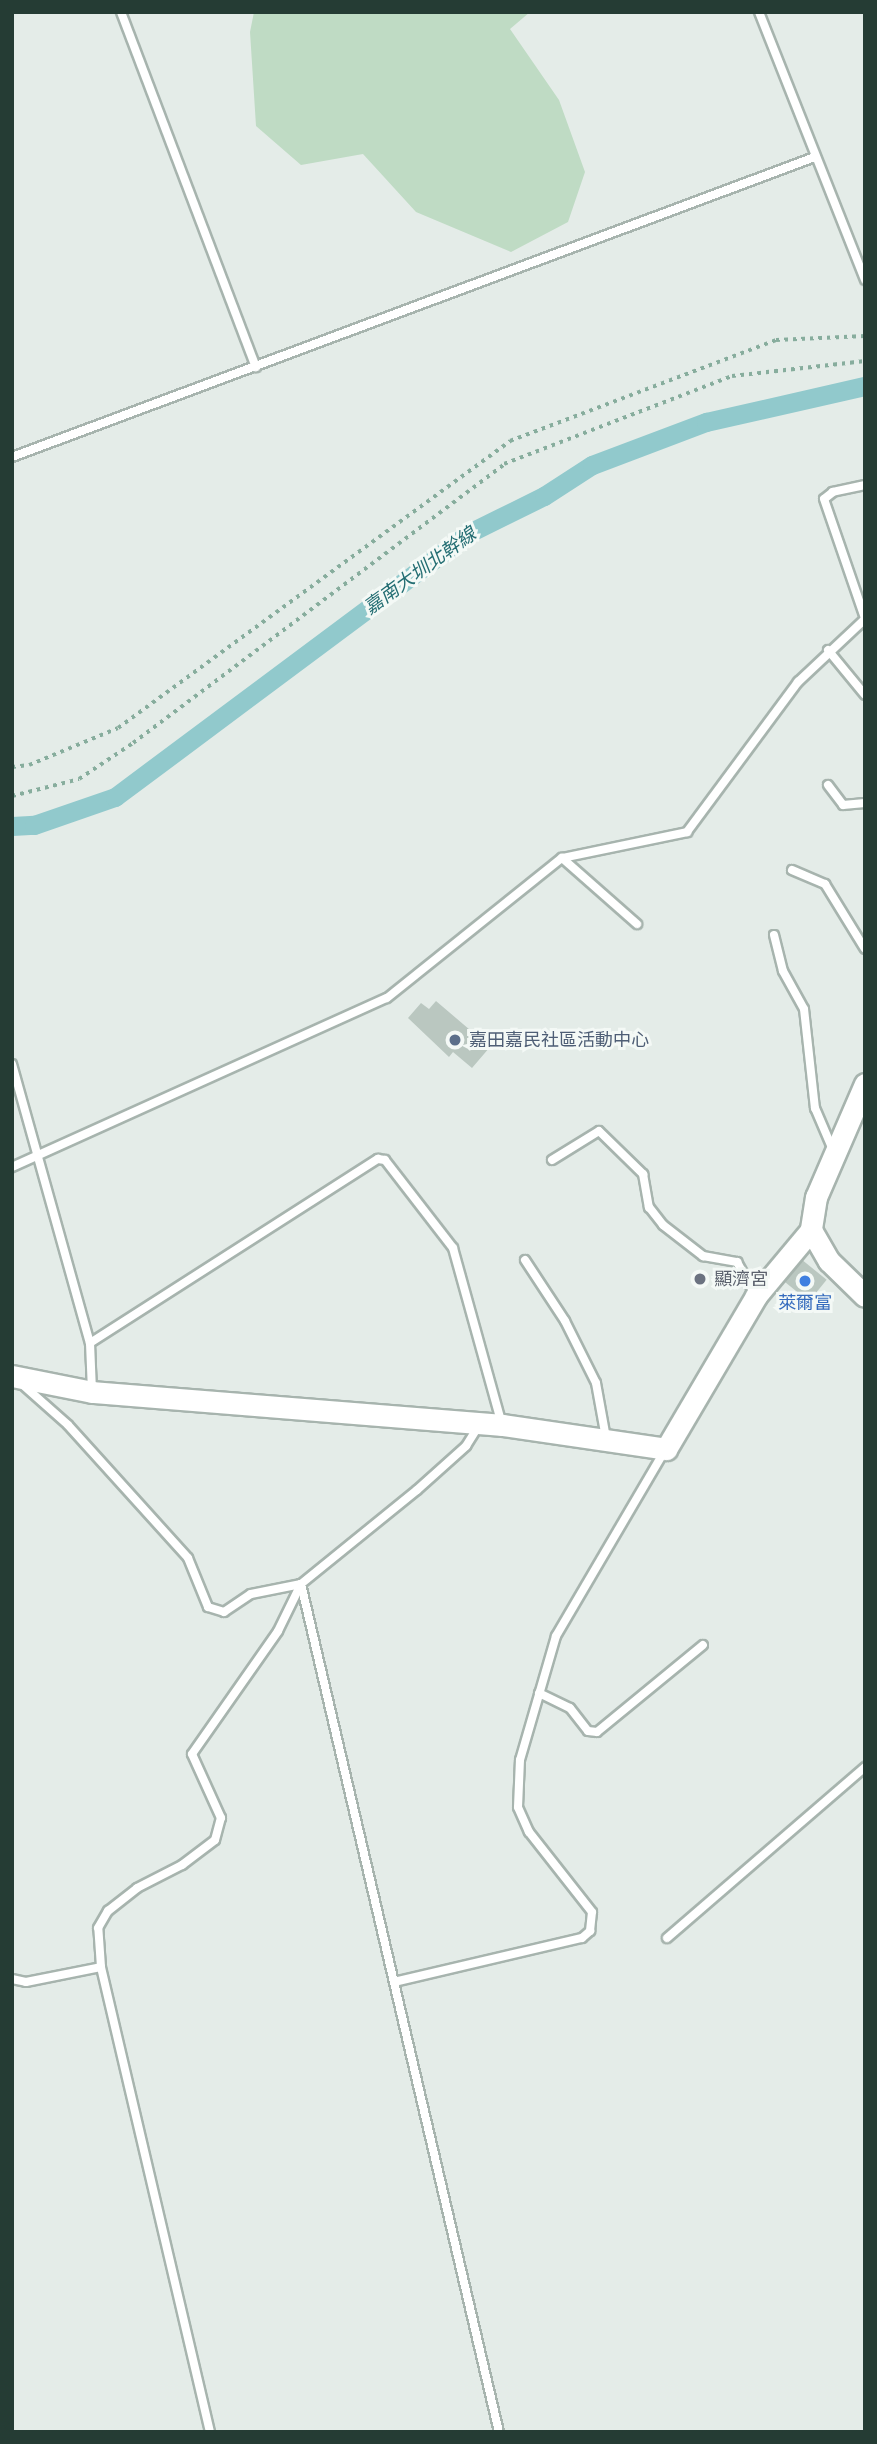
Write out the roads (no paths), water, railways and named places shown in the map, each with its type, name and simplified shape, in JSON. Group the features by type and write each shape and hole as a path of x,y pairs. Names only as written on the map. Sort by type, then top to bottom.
{"street":[{"path":"14,1377 92,1392 502,1426 606,1438 666,1449 756,1296 810,1230 816,1197 834,1153 858,1114 865,1084"},
{"path":"810,1230 829,1261 865,1296"}],"lane":[{"path":"121,12 256,367"},
{"path":"758,12 865,280"},
{"path":"12,457 815,157"},
{"path":"12,1167 39,1151 387,998 562,858 687,832 798,682 828,650 865,618 824,499 833,492 865,485"},
{"path":"828,650 865,695"},
{"path":"828,785 843,805 865,803"},
{"path":"562,858 637,924"},
{"path":"792,870 825,884 865,949"},
{"path":"774,935 783,971 804,1009 815,1108 834,1153"},
{"path":"12,1064 39,1151 90,1343 92,1392"},
{"path":"552,1160 599,1131 643,1174 649,1207 663,1225 703,1256 737,1262 756,1296"},
{"path":"90,1343 378,1158 385,1160 453,1248 502,1426"},
{"path":"525,1260 565,1321 596,1383 606,1438"},
{"path":"14,1377 68,1425 188,1558 208,1607 225,1612 251,1594 301,1584"},
{"path":"210,2432 102,1967 98,1928 108,1911 215,1840 221,1818 192,1754 278,1631 301,1584 417,1490 466,1446 480,1424"},
{"path":"394,1982 582,1938 590,1931 592,1912 529,1832 518,1807 520,1760 556,1636 666,1449"},
{"path":"301,1584 499,2432"},
{"path":"539,1693 570,1708 588,1731 597,1731 702,1645"},
{"path":"667,1938 865,1767"},
{"path":"12,1979 26,1982 102,1967"}],"waterway":[{"name":"嘉南大圳北幹線","path":"12,826 34,825 115,797 469,533 544,496 592,465 706,422 865,386"}],"place":[{"name":"嘉田嘉民社區活動中心","path":"455,1040"},
{"name":"顯濟宮","path":"700,1279"},
{"name":"萊爾富","path":"805,1281"}]}
